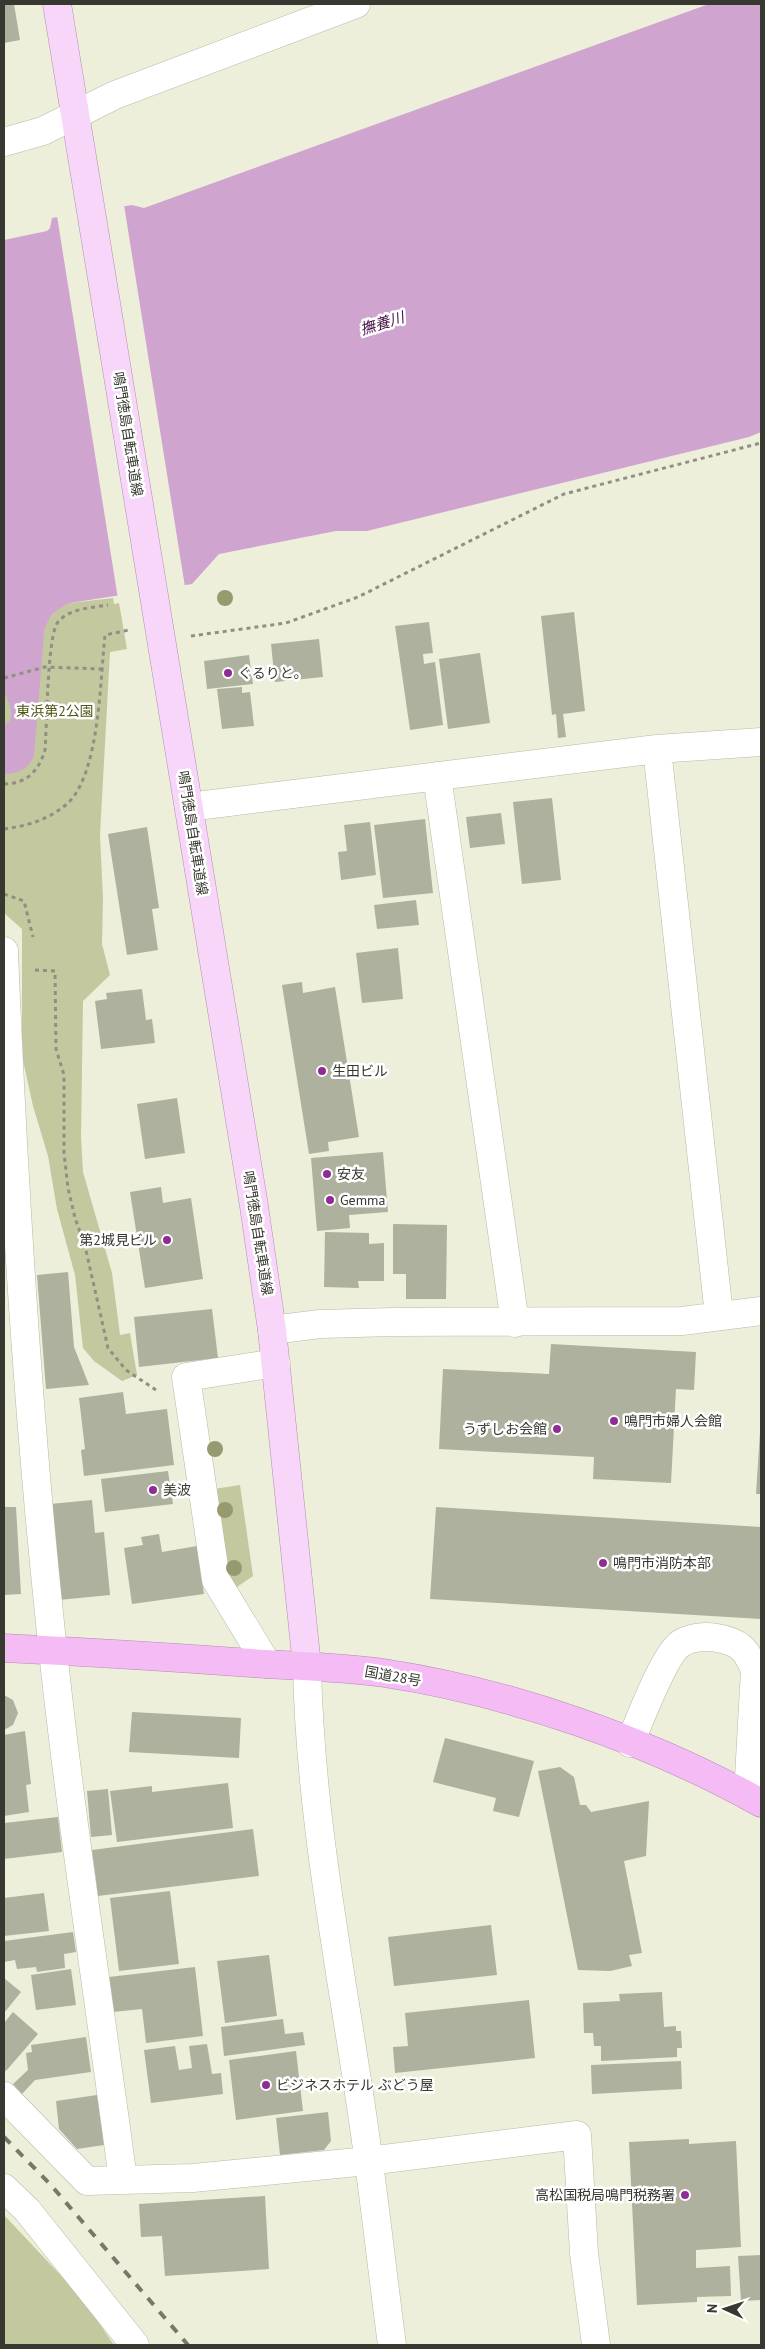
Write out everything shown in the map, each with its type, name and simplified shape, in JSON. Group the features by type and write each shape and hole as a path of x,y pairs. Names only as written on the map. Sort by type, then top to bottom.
{"highway":[{"name":"国道28号","path":"4,1648 307,1666 386,1674 485,1695 550,1712 720,1780 754,1799"}],"main road":[{"name":"鳴門徳島自転車道線","path":"57,4 189,807 272,1330 307,1666"}],"street":[{"path":"4,142 43,131 115,94 356,4"},
{"path":"189,807 657,748 761,742"},
{"path":"657,748 719,1315"},
{"path":"438,776 515,1323"},
{"path":"4,951 14,1193 30,1411 53,1651 122,2180"},
{"path":"272,1330 320,1324 385,1322 682,1321 761,1311"},
{"path":"267,1664 216,1580 186,1377 276,1363"},
{"path":"630,1743 669,1657 679,1644 695,1638 731,1640 747,1652 755,1670 754,1799"},
{"path":"307,1666 308,1726 326,1883 368,2161 392,2345"},
{"path":"4,2096 87,2181 193,2178 368,2161 577,2135 584,2253 596,2345"},
{"path":"4,2188 33,2217 135,2345"}],"path":[{"path":"191,636 286,623 358,597 564,494 761,443"},
{"path":"4,784 21,782 29,777 42,761 45,750 52,642 57,623 72,611 108,605"},
{"path":"4,830 37,823 68,803 83,780 91,756 106,635 129,630"},
{"path":"4,678 45,667 101,669"},
{"path":"4,894 24,901 33,933 33,942"},
{"path":"32,970 55,971 56,1049 64,1075 64,1153 68,1188 85,1246 108,1348 126,1370 140,1381 191,1411"}],"green space":[{"name":"東浜第2公園","path":"113,598 114,604 119,603 127,649 110,652 100,835 103,899 102,944 110,975 83,1001 81,1137 83,1172 112,1273 120,1335 130,1333 137,1375 122,1381 94,1361 83,1348 75,1275 57,1209 48,1156 33,1106 22,1056 22,929 4,913 4,668 44,633 46,622 60,607 70,603"},
{"path":"240,1485 253,1576 234,1589 221,1575 214,1489"},
{"path":"4,2215 81,2297 114,2345 4,2345"}],"water":[{"name":"撫養川","path":"709,4 761,4 761,432 749,437 367,531 336,531 219,554 192,584 70,603 53,614 47,622 44,633 34,756 22,770 4,774 4,725 11,716 6,695 4,695 4,240 47,231 50,228 52,218 132,205 144,208"}],"pier":[{"path":"124,205 185,587 118,599 57,216"}],"building":[{"path":"4,4 14,4 20,40 4,43"},
{"path":"574,612 585,711 563,714 566,737 558,738 556,714 552,715 541,616"},
{"path":"429,622 433,653 423,654 424,664 435,662 443,725 410,730 395,626"},
{"path":"319,639 323,677 275,682 271,644"},
{"path":"480,653 490,723 448,729 439,659"},
{"path":"249,655 253,684 207,689 204,661"},
{"path":"242,687 242,693 250,692 254,726 222,729 217,689"},
{"path":"552,798 561,880 522,884 513,802"},
{"path":"501,813 505,844 470,848 466,817"},
{"path":"425,819 433,893 383,898 374,825"},
{"path":"370,822 376,875 341,880 338,852 347,851 344,825"},
{"path":"147,827 159,908 152,909 158,950 127,955 108,834"},
{"path":"416,900 419,925 377,929 374,905"},
{"path":"398,948 403,999 362,1003 356,953"},
{"name":"生田ビル","path":"302,982 303,993 335,987 359,1137 328,1142 329,1151 309,1154 282,985"},
{"path":"142,989 146,1020 152,1019 155,1043 101,1049 95,1001 107,999 106,993"},
{"path":"177,1098 185,1153 145,1159 137,1104"},
{"path":"383,1152 388,1212 349,1215 350,1228 317,1231 311,1158"},
{"name":"第2城見ビル","path":"161,1187 163,1203 191,1198 203,1279 145,1288 130,1192"},
{"path":"393,1224 447,1225 446,1299 406,1299 406,1274 393,1274"},
{"path":"325,1232 369,1233 369,1244 384,1243 384,1281 358,1281 359,1288 324,1287"},
{"path":"68,1272 74,1347 89,1385 46,1389 37,1275"},
{"path":"212,1309 218,1358 139,1367 134,1317"},
{"name":"うずしお会館","path":"551,1344 696,1352 694,1390 676,1389 671,1483 593,1479 594,1457 439,1449 443,1369 549,1374"},
{"path":"123,1392 126,1414 167,1409 174,1465 84,1476 81,1450 85,1449 79,1398"},
{"path":"760,1432 761,1494 756,1494"},
{"path":"168,1471 173,1504 105,1512 101,1479"},
{"path":"92,1500 95,1533 104,1532 110,1595 59,1600 50,1504"},
{"path":"4,1507 16,1507 21,1594 4,1595"},
{"path":"436,1507 761,1527 761,1619 430,1599"},
{"path":"159,1534 162,1552 197,1546 204,1594 132,1604 124,1548 143,1545 141,1537"},
{"path":"4,1695 13,1700 18,1713 13,1725 4,1730"},
{"path":"132,1712 241,1718 239,1758 129,1752"},
{"path":"25,1731 31,1784 26,1785 29,1812 4,1816 4,1735"},
{"path":"445,1738 534,1761 519,1817 493,1811 496,1798 433,1782"},
{"path":"560,1767 574,1777 580,1805 586,1805 591,1812 649,1801 646,1856 624,1861 642,1953 629,1955 632,1966 610,1971 578,1970 538,1771"},
{"path":"228,1783 233,1828 117,1842 110,1791 152,1786 152,1792"},
{"path":"108,1789 112,1835 91,1837 87,1791"},
{"path":"58,1817 62,1852 4,1859 4,1823"},
{"path":"253,1829 259,1876 98,1896 92,1850"},
{"path":"170,1891 179,1964 119,1971 110,1898"},
{"path":"44,1893 49,1931 4,1936 4,1898"},
{"path":"491,1925 497,1975 394,1986 388,1937"},
{"path":"73,1932 76,1952 64,1954 65,1968 37,1972 36,1967 17,1969 15,1960 4,1962 4,1941"},
{"path":"269,1955 277,2016 225,2023 217,1961"},
{"path":"195,1967 203,2036 146,2043 142,2009 113,2012 109,1977"},
{"path":"71,1969 76,2005 36,2010 31,1975"},
{"path":"4,1978 21,1992 4,2013"},
{"path":"662,1992 664,2027 676,2026 676,2031 681,2031 682,2048 677,2048 677,2057 601,2061 601,2046 594,2046 593,2033 584,2033 583,2003 620,2001 619,1994"},
{"path":"529,2000 535,2058 395,2073 393,2047 408,2046 405,2013"},
{"path":"13,2012 38,2034 6,2071 4,2070 4,2023"},
{"path":"283,2019 285,2034 303,2032 305,2045 224,2056 221,2027"},
{"path":"86,2037 91,2072 35,2080 22,2094 13,2084 28,2070 26,2053 32,2052 31,2045"},
{"path":"207,2044 212,2074 221,2073 223,2094 151,2103 144,2050 175,2046 179,2070 192,2068 189,2046"},
{"name":"ビジネスホテル ぶどう屋","path":"296,2051 303,2111 236,2120 229,2060"},
{"path":"681,2061 682,2089 592,2094 591,2065"},
{"path":"97,2095 104,2145 77,2149 59,2129 56,2101"},
{"path":"328,2112 331,2141 324,2150 280,2155 276,2118"},
{"name":"高松国税局鳴門税務署","path":"689,2139 689,2144 736,2141 741,2247 696,2250 696,2268 730,2266 731,2296 697,2297 697,2302 637,2305 629,2142"},
{"path":"265,2196 269,2269 165,2276 162,2236 141,2237 139,2204"},
{"path":"761,2255 761,2300 741,2301 738,2256"}],"railway":[{"path":"4,2137 50,2184 188,2345"}],"place":[{"name":"ぐるりと。","path":"228,673"},
{"name":"生田ビル","path":"322,1071"},
{"name":"安友","path":"327,1174"},
{"name":"Gemma","path":"330,1200"},
{"name":"第2城見ビル","path":"167,1240"},
{"name":"鳴門市婦人会館","path":"614,1421"},
{"name":"うずしお会館","path":"557,1429"},
{"name":"美波","path":"153,1490"},
{"name":"鳴門市消防本部","path":"603,1563"},
{"name":"ビジネスホテル ぶどう屋","path":"266,2085"},
{"name":"高松国税局鳴門税務署","path":"685,2195"}]}
